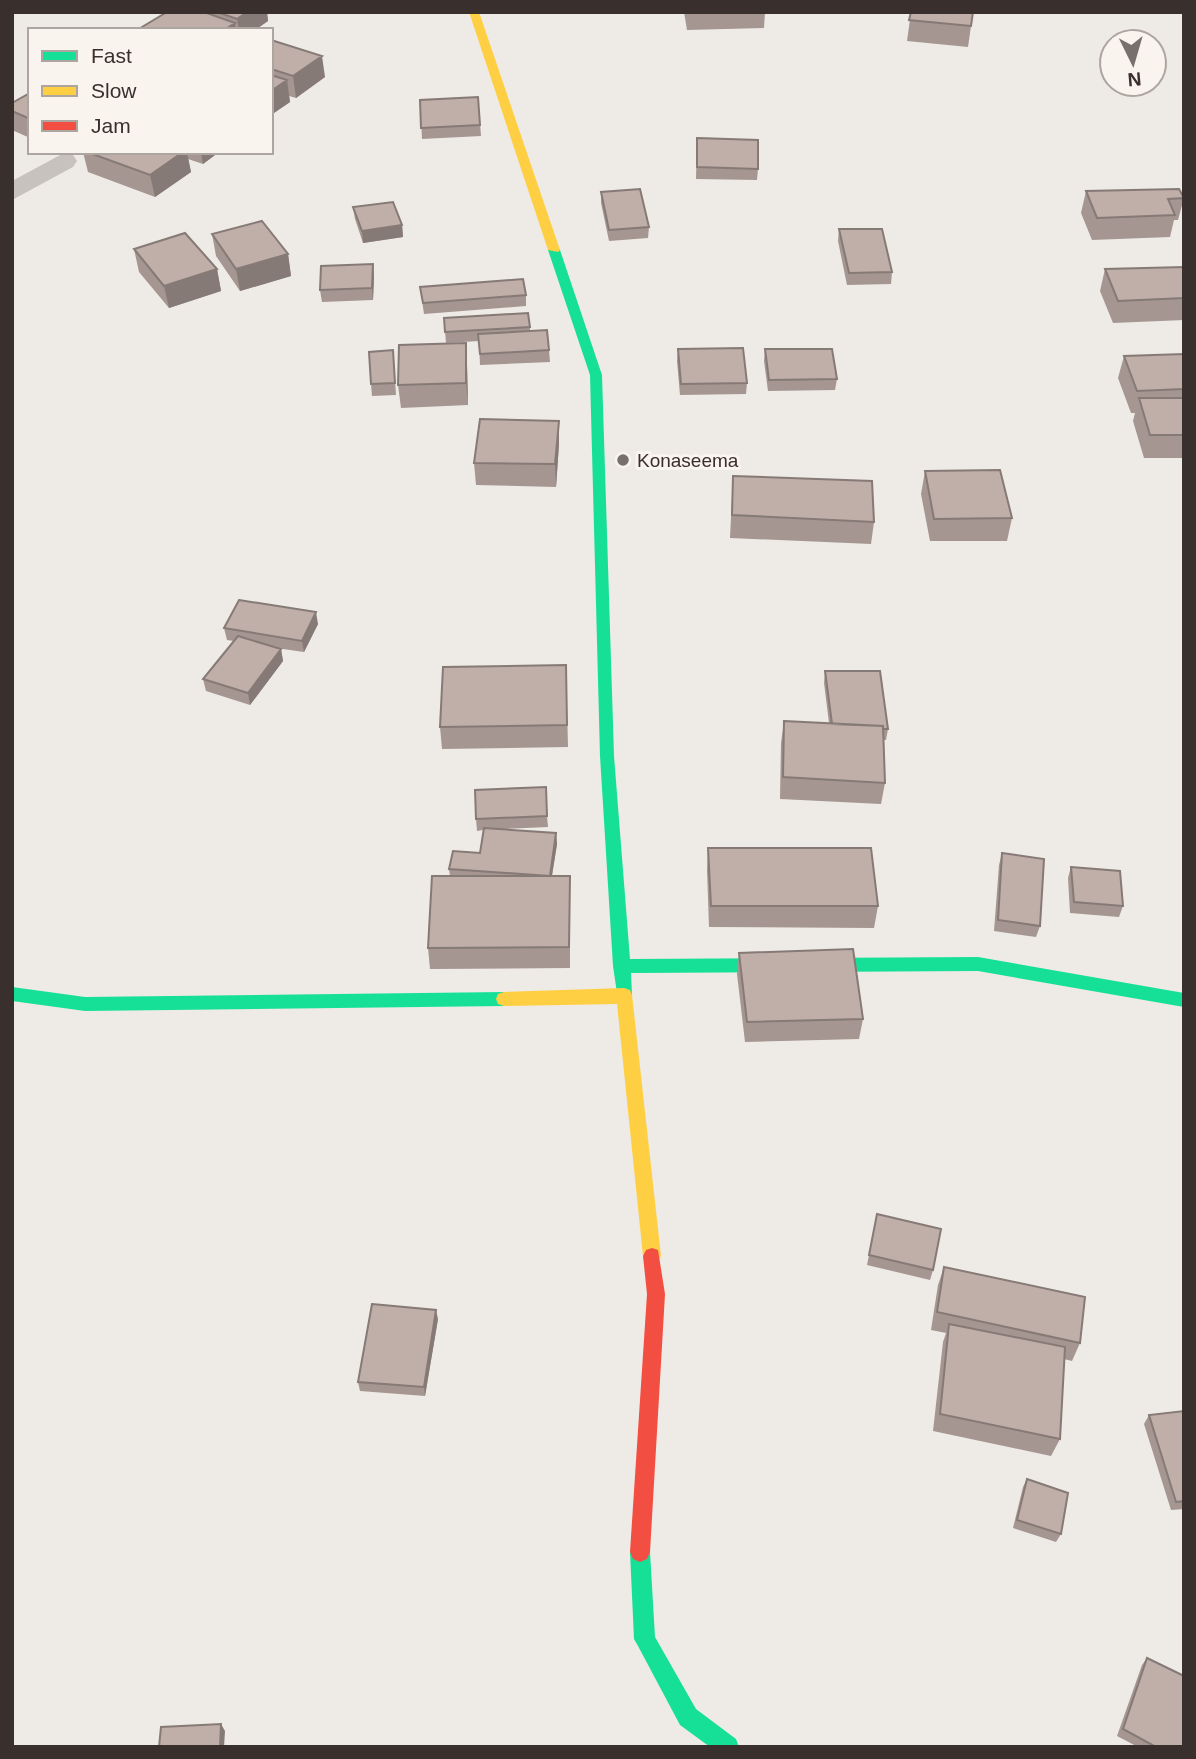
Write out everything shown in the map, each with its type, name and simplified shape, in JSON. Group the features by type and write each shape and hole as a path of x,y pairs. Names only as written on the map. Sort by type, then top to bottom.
{"main road":[{"path":"474,12 596,374 607,756 621,966 656,1294 639,1542 645,1640 688,1717 728,1747"},
{"path":"621,966 978,964 1184,999"},
{"path":"12,994 85,1004 624,997"}],"street":[{"path":"12,192 64,161"}],"building":[{"path":"167,12 204,12 235,23 227,28 142,27"},
{"path":"217,12 247,12 237,19"},
{"path":"911,12 973,12 971,26 909,20"},
{"path":"273,41 322,56 293,76 273,70"},
{"path":"273,76 287,80 273,90"},
{"path":"28,94 28,118 12,111 12,103"},
{"path":"478,97 480,125 421,128 420,100"},
{"path":"697,138 758,140 758,169 697,167"},
{"path":"92,154 180,154 150,175"},
{"path":"640,189 649,227 609,230 601,192"},
{"path":"1179,189 1184,198 1168,199 1175,215 1097,218 1086,191"},
{"path":"393,202 402,225 362,231 353,207"},
{"path":"262,221 288,254 236,269 212,234"},
{"path":"839,229 882,229 892,272 849,273"},
{"path":"185,233 217,269 164,286 134,249"},
{"path":"373,264 372,288 320,290 321,266"},
{"path":"1184,267 1184,298 1118,301 1105,269"},
{"path":"523,279 526,295 423,303 420,287"},
{"path":"528,313 530,327 445,332 444,318"},
{"path":"547,330 549,350 480,354 478,334"},
{"path":"466,343 466,383 398,385 399,345"},
{"path":"743,348 747,383 681,384 678,349"},
{"path":"765,349 832,349 837,379 769,380"},
{"path":"393,350 395,383 371,384 369,352"},
{"path":"1184,354 1184,389 1137,391 1124,356"},
{"path":"1139,398 1184,398 1184,435 1150,435"},
{"path":"480,419 559,421 555,464 474,463"},
{"path":"1000,470 1012,518 934,519 925,471"},
{"path":"733,476 872,481 874,522 732,515"},
{"path":"239,600 316,612 302,641 224,628"},
{"path":"238,636 281,649 248,693 203,679"},
{"path":"566,665 567,725 440,727 443,667"},
{"path":"825,671 880,671 888,729 883,729 883,726 832,724"},
{"path":"784,721 883,726 885,783 783,777"},
{"path":"546,787 547,816 476,819 475,790"},
{"path":"484,828 556,833 550,876 449,869 453,851 480,853"},
{"path":"708,848 871,848 878,906 711,906"},
{"path":"1002,853 1044,859 1040,926 998,920"},
{"path":"1071,867 1120,871 1123,906 1074,902"},
{"path":"432,876 570,876 569,947 428,948"},
{"path":"853,949 863,1019 747,1022 739,953"},
{"path":"877,1214 941,1229 933,1270 869,1255"},
{"path":"944,1267 1085,1297 1080,1343 937,1312"},
{"path":"372,1304 436,1310 424,1387 358,1382"},
{"path":"949,1324 1065,1347 1060,1439 940,1414"},
{"path":"1184,1411 1184,1501 1176,1502 1149,1415"},
{"path":"1027,1479 1068,1493 1061,1534 1017,1520"},
{"path":"1147,1658 1184,1676 1184,1747 1156,1747 1123,1729"},
{"path":"221,1724 220,1747 159,1747 161,1727"}],"traffic: fast":[{"path":"554,250 596,375 607,756 624,995"},
{"path":"621,966 978,964 1184,1000"},
{"path":"12,994 85,1004 504,999"},
{"path":"640,1552 645,1639 688,1717 728,1747"}],"traffic: slow":[{"path":"474,12 554,250"},
{"path":"624,995 652,1256"},
{"path":"504,999 624,997"}],"traffic: jam":[{"path":"640,1552 656,1294 652,1256"}],"place":[{"name":"Konaseema","path":"623,460"}]}
